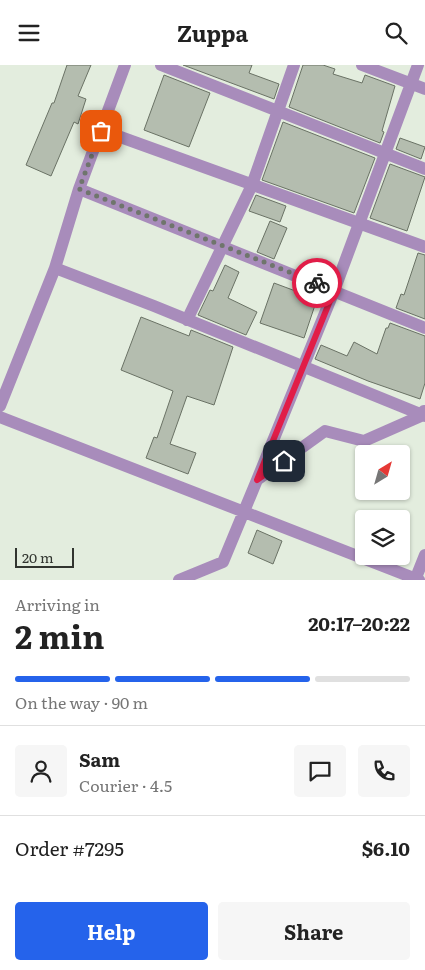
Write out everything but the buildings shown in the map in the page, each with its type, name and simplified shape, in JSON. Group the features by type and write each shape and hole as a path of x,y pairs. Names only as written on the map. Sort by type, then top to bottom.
{"street":[{"path":"0,406 55,268 79,189 125,65"},
{"path":"161,65 425,169"},
{"path":"187,320 252,185 294,65"},
{"path":"362,65 425,89"},
{"path":"179,580 223,561 334,291 418,65"},
{"path":"101,131 425,247"},
{"path":"79,189 425,328"},
{"path":"55,268 424,413"},
{"path":"257,480 325,431 364,441 424,413"},
{"path":"0,417 417,579 425,555"}],"way so far":[{"path":"101,131 79,189 317,283"}],"route":[{"path":"284,461 257,480 334,291 317,283"}]}
